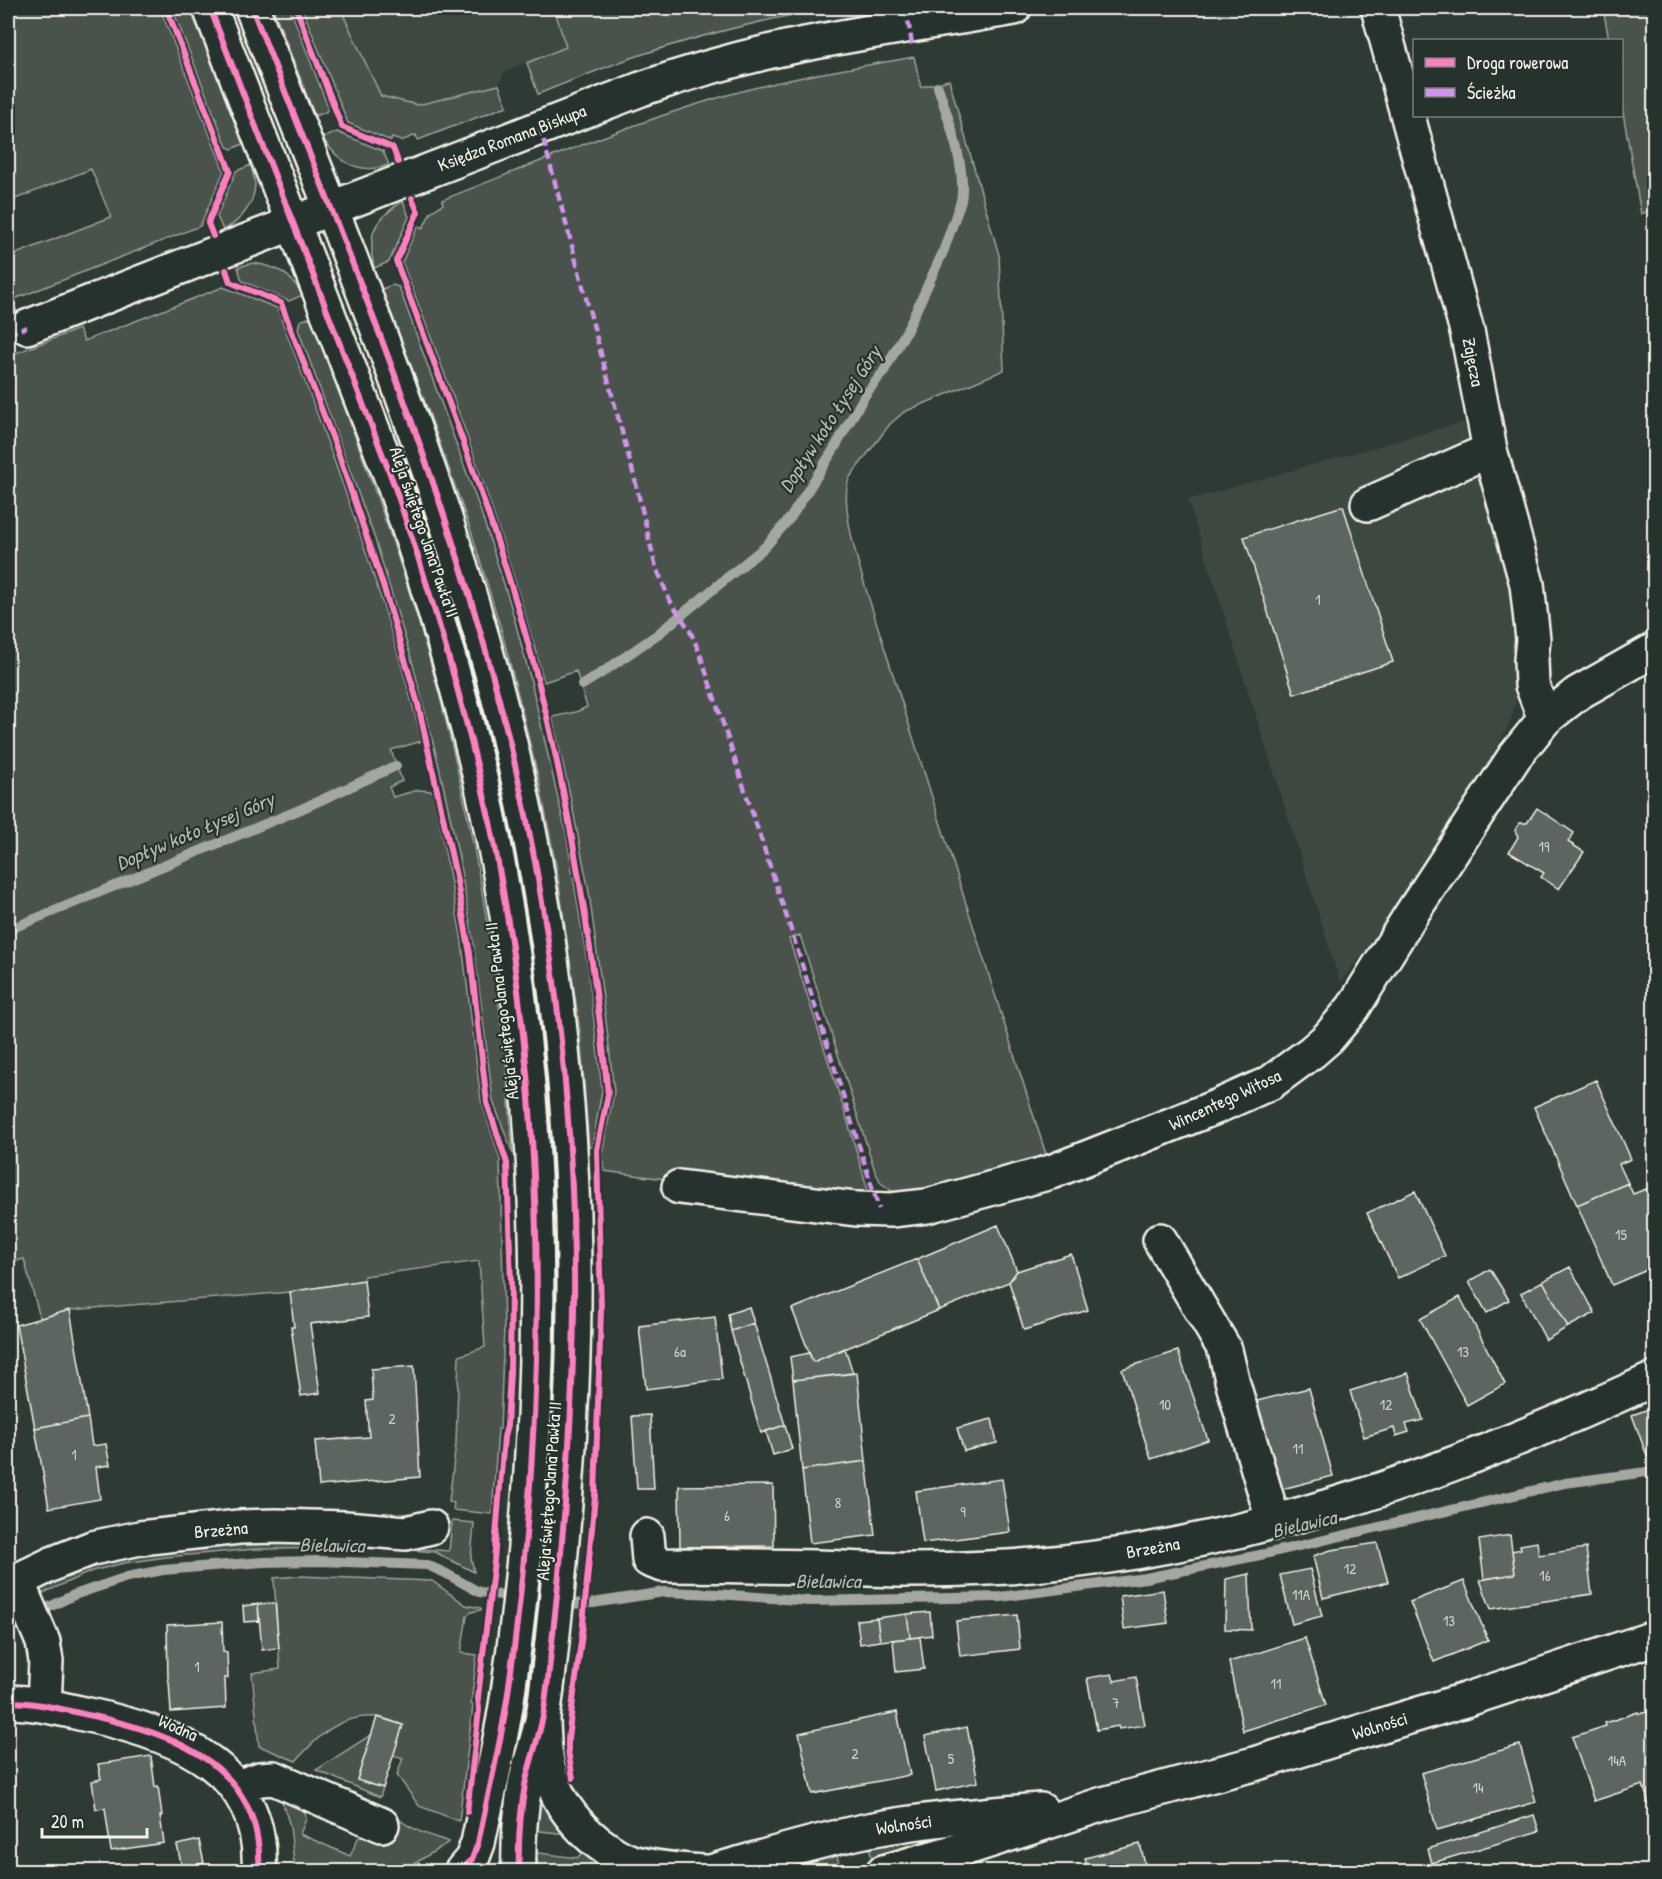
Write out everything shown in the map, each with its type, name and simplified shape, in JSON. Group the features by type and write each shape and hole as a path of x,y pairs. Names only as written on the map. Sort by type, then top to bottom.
{"street":[{"name":"Aleja świętego Jana Pawła II","path":"210,8 392,479 438,618 461,699 488,815 510,937 533,1164 537,1279 533,1430 523,1563 501,1736 478,1843 472,1859 462,1872"},
{"name":"Aleja świętego Jana Pawła II","path":"252,8 332,208 439,500 481,633 521,794 543,912 564,1079 571,1186 574,1303 567,1489 560,1567 543,1716 525,1786 518,1839 519,1872"},
{"name":"Księdza Romana Biskupa","path":"27,327 641,88 759,54 1004,8"},
{"name":"Zajęcza","path":"1378,8 1467,332 1490,450 1527,584 1533,639 1532,684 1545,718"},
{"path":"1368,504 1490,450"},
{"name":"Wincentego Witosa","path":"679,1187 856,1209 891,1210 927,1206 1051,1172 1216,1107 1270,1083 1328,1038 1353,1008 1515,756 1545,718 1578,693 1654,650"},
{"path":"1160,1240 1225,1350 1274,1523"},
{"name":"Brzeżna","path":"647,1536 649,1560 663,1564 910,1570 1052,1563 1176,1544 1274,1523 1434,1472 1495,1449 1654,1379"},
{"name":"Brzeżna","path":"22,1599 54,1563 93,1548 140,1538 239,1527 299,1526 406,1533 431,1527"},
{"path":"22,1599 43,1642 46,1661 44,1705"},
{"name":"Wolności","path":"883,1872 1103,1804 1254,1764 1464,1700 1654,1638"},
{"name":"Wodna","path":"8,1702 44,1705 114,1721 151,1731 195,1751 218,1767 237,1787 248,1806 257,1836 259,1872"},
{"path":"543,1716 544,1743 554,1786 567,1812 586,1832 608,1851 629,1861 652,1867 704,1872"},
{"path":"237,1787 260,1779 274,1778 382,1825"},
{"name":"Wolności","path":"710,1872 808,1844 870,1830 961,1817 1103,1804"}],"shaded area":[{"path":"8,8 160,8 224,171 200,226 12,300 17,313 8,316 8,257 111,217 91,169 8,202"},
{"path":"172,8 190,8 243,144 232,149 227,147"},
{"path":"273,8 290,8 328,107 326,112 315,116"},
{"path":"302,8 340,8 381,96 418,105 499,85 507,106 418,140 416,135 401,141 392,138 391,141 348,123"},
{"path":"340,8 554,8 566,47 504,72 499,85 418,105 381,96"},
{"path":"554,8 828,8 677,43 628,59 538,94 527,63 566,47"},
{"path":"1603,8 1654,8 1654,209 1641,214 1623,113 1623,39 1609,39"},
{"path":"914,57 921,87 949,80 999,255 1004,370 904,412 890,424 850,477 847,490 849,526 865,587 1049,1164 900,1197 881,1183 875,1171 800,935 789,939 869,1194 796,1196 604,1171 603,1148 614,1092 607,1029 589,892 552,717 587,707 576,671 544,682 479,470 402,262 418,226 423,228 431,212 443,204 442,200 611,134 714,99 789,80"},
{"path":"337,132 383,151 389,165 369,169 351,165 343,160 323,138"},
{"path":"251,165 255,185 249,206 240,218 223,230 217,216 236,171"},
{"path":"403,201 409,217 389,262 374,268 372,236 375,228 385,214"},
{"path":"253,263 282,272 293,281 303,295 289,301 242,281 238,267"},
{"path":"392,285 399,287 481,512 510,603 530,677 566,833 588,968 602,1090 592,1147 589,1147 580,1032 557,871 539,781 501,629 471,531 382,289"},
{"path":"223,287 277,308 356,522 391,631 422,741 391,750 402,781 389,787 393,797 418,790 433,791 435,799 461,935 481,1100 500,1159 504,1327 500,1429 498,1429 492,1514 453,1510 454,1503 449,1502 456,1443 459,1356 485,1347 479,1261 364,1276 364,1280 290,1292 70,1310 40,1318 24,1259 8,1263 8,363 13,354 79,329 84,341"},
{"path":"311,317 401,568 446,721 465,804 488,929 506,1067 513,1154 493,1101 474,946 458,853 438,762 412,661 375,539 298,329 300,321"},
{"path":"1464,422 1507,575 1519,653 1516,701 1509,725 1488,763 1365,952 1340,982 1188,500"},
{"path":"452,1521 474,1523 471,1558 474,1572 435,1552 385,1548 255,1549 124,1563 92,1571 39,1595 38,1592 43,1584 92,1564 127,1555 250,1542 296,1540 449,1551"},
{"path":"298,1576 432,1581 466,1605 481,1608 467,1616 461,1653 477,1655 459,1821 419,1806 397,1775 403,1758 393,1755 403,1725 378,1717 351,1719 330,1729 296,1761 259,1746 252,1673 280,1669 274,1578"},
{"path":"372,1734 357,1779 383,1788 380,1797 316,1770"},
{"path":"538,1789 567,1834 532,1830"},
{"path":"281,1798 305,1809 306,1819 300,1834 350,1856 358,1838 368,1835 394,1815 413,1828 449,1842 403,1871 295,1871 290,1826"},
{"path":"991,1826 872,1860 869,1845"},
{"path":"584,1851 622,1871 534,1871 532,1852 577,1858"},
{"path":"836,1851 840,1869 829,1872 762,1872"}],"building":[{"path":"1343,506 1393,662 1294,694 1244,537"},
{"path":"1537,808 1574,833 1568,842 1584,852 1559,889 1541,877 1544,873 1509,852 1518,837 1515,830 1520,823 1527,823"},
{"path":"1596,1080 1631,1159 1619,1164 1628,1183 1577,1205 1534,1107"},
{"path":"1628,1183 1633,1194 1646,1189 1654,1208 1654,1227 1650,1229 1654,1240 1654,1267 1612,1285 1577,1205"},
{"path":"1415,1191 1445,1256 1398,1278 1367,1213"},
{"path":"998,1225 1017,1271 1009,1282 939,1310 917,1259"},
{"path":"1071,1254 1088,1310 1024,1330 1009,1282 1017,1271"},
{"path":"917,1259 939,1310 813,1362 792,1309"},
{"path":"1570,1267 1595,1313 1568,1327 1543,1281"},
{"path":"1490,1269 1509,1300 1487,1313 1469,1282"},
{"path":"364,1280 368,1317 310,1324 320,1393 301,1396 291,1327 294,1327 290,1292"},
{"path":"1543,1281 1568,1327 1546,1340 1521,1293"},
{"path":"1460,1297 1505,1384 1467,1405 1420,1319"},
{"path":"749,1307 754,1323 731,1331 728,1314"},
{"path":"70,1310 88,1418 35,1428 16,1325"},
{"path":"715,1317 722,1379 646,1389 639,1326"},
{"path":"754,1323 785,1425 761,1433 731,1331"},
{"path":"845,1348 853,1373 793,1380 790,1357 809,1353 813,1362"},
{"path":"1178,1351 1208,1440 1151,1459 1122,1369"},
{"path":"414,1366 420,1477 319,1486 315,1441 369,1437 366,1401 373,1400 371,1369"},
{"path":"857,1373 866,1461 802,1470 793,1380"},
{"path":"1408,1373 1423,1420 1406,1424 1409,1432 1396,1436 1394,1428 1364,1437 1350,1391"},
{"path":"1309,1388 1333,1476 1282,1489 1257,1401"},
{"path":"1654,1407 1654,1453 1647,1456 1632,1415"},
{"path":"650,1415 654,1489 637,1489 632,1416"},
{"path":"88,1418 92,1446 106,1444 110,1465 96,1467 100,1499 49,1508 35,1428"},
{"path":"992,1419 997,1443 964,1451 957,1428"},
{"path":"785,1425 792,1449 773,1455 766,1431"},
{"path":"866,1461 875,1535 810,1543 802,1470"},
{"path":"1002,1479 1010,1532 923,1543 916,1491"},
{"path":"773,1485 774,1546 680,1547 679,1486"},
{"path":"1510,1535 1515,1574 1484,1579 1479,1540"},
{"path":"1537,1542 1539,1555 1586,1548 1592,1594 1491,1609 1480,1580 1515,1574 1512,1551 1521,1549 1520,1545"},
{"path":"1377,1543 1388,1582 1323,1598 1313,1556 1331,1550"},
{"path":"1310,1569 1322,1616 1292,1624 1280,1575"},
{"path":"1249,1574 1251,1630 1225,1629 1226,1579"},
{"path":"1464,1581 1488,1640 1434,1662 1410,1602"},
{"path":"1163,1590 1168,1623 1124,1629 1120,1596"},
{"path":"275,1603 279,1648 262,1650 258,1604"},
{"path":"258,1604 259,1621 244,1622 243,1606"},
{"path":"930,1612 932,1635 910,1638 907,1614"},
{"path":"907,1614 910,1638 880,1641 877,1618"},
{"path":"1017,1615 1020,1649 960,1656 956,1621"},
{"path":"877,1618 880,1641 860,1644 857,1620"},
{"path":"222,1622 223,1651 227,1652 226,1708 171,1712 167,1625"},
{"path":"920,1637 924,1669 896,1672 893,1640"},
{"path":"1305,1638 1326,1705 1243,1731 1229,1662"},
{"path":"1112,1674 1114,1681 1136,1677 1145,1725 1119,1729 1118,1726 1097,1730 1087,1678"},
{"path":"1654,1710 1654,1805 1650,1806 1643,1785 1594,1801 1572,1737 1638,1712 1639,1714"},
{"path":"897,1712 910,1775 812,1794 799,1733"},
{"path":"377,1717 403,1725 383,1788 357,1780"},
{"path":"967,1727 978,1782 936,1791 925,1736"},
{"path":"1520,1745 1536,1802 1437,1830 1421,1773"},
{"path":"151,1756 155,1787 158,1786 164,1843 111,1851 105,1808 96,1809 92,1781 101,1779 98,1764"},
{"path":"1534,1815 1539,1831 1432,1863 1428,1849"},
{"path":"199,1840 204,1863 182,1868 177,1845"},
{"path":"1140,1844 1147,1872 1088,1872 1085,1858"},
{"path":"41,1864 42,1872 10,1872 10,1868"}],"waterway":[{"name":"Dopływ koło Łysej Góry","path":"582,685 658,634 765,547 791,517 865,395 884,371 908,328 943,252 961,201 959,159 938,87"},
{"name":"Dopływ koło Łysej Góry","path":"8,930 299,810 396,766"},
{"name":"Bielawica","path":"8,1627 74,1595 127,1577 163,1570 263,1562 319,1561 427,1565 479,1592 568,1604 593,1603 664,1592 809,1601 1000,1597 1146,1578 1265,1554 1565,1483 1654,1471"}],"marked path":[{"path":"906,8 912,44"},
{"path":"540,127 635,480 655,564 669,599 690,631 699,651 793,936 879,1209"},
{"path":"8,334 27,327"}],"cycle path":[{"path":"166,8 230,171 208,223 213,236"},
{"path":"210,8 392,479 420,562 457,686 488,813 508,922 523,1032 532,1142 536,1252 536,1363 531,1473 521,1583 505,1712 478,1843 472,1859 461,1872"},
{"path":"252,8 375,322 459,560 505,722 540,887 562,1055 569,1139 574,1307 566,1494 560,1568 546,1697 523,1796 519,1872"},
{"path":"296,8 342,127 393,148 398,162"},
{"path":"412,198 418,212 396,261 487,512 534,665 569,821 587,926 608,1094 597,1150 601,1310 595,1496 582,1634 568,1738 573,1778"},
{"path":"226,270 230,282 281,303 337,450 383,585 418,704 456,876 470,954 487,1103 507,1163 511,1284 507,1426 504,1437 494,1561 467,1812"},
{"path":"8,1702 30,1703 125,1724 184,1746 210,1762 232,1782 248,1806 257,1836 259,1872"}]}
